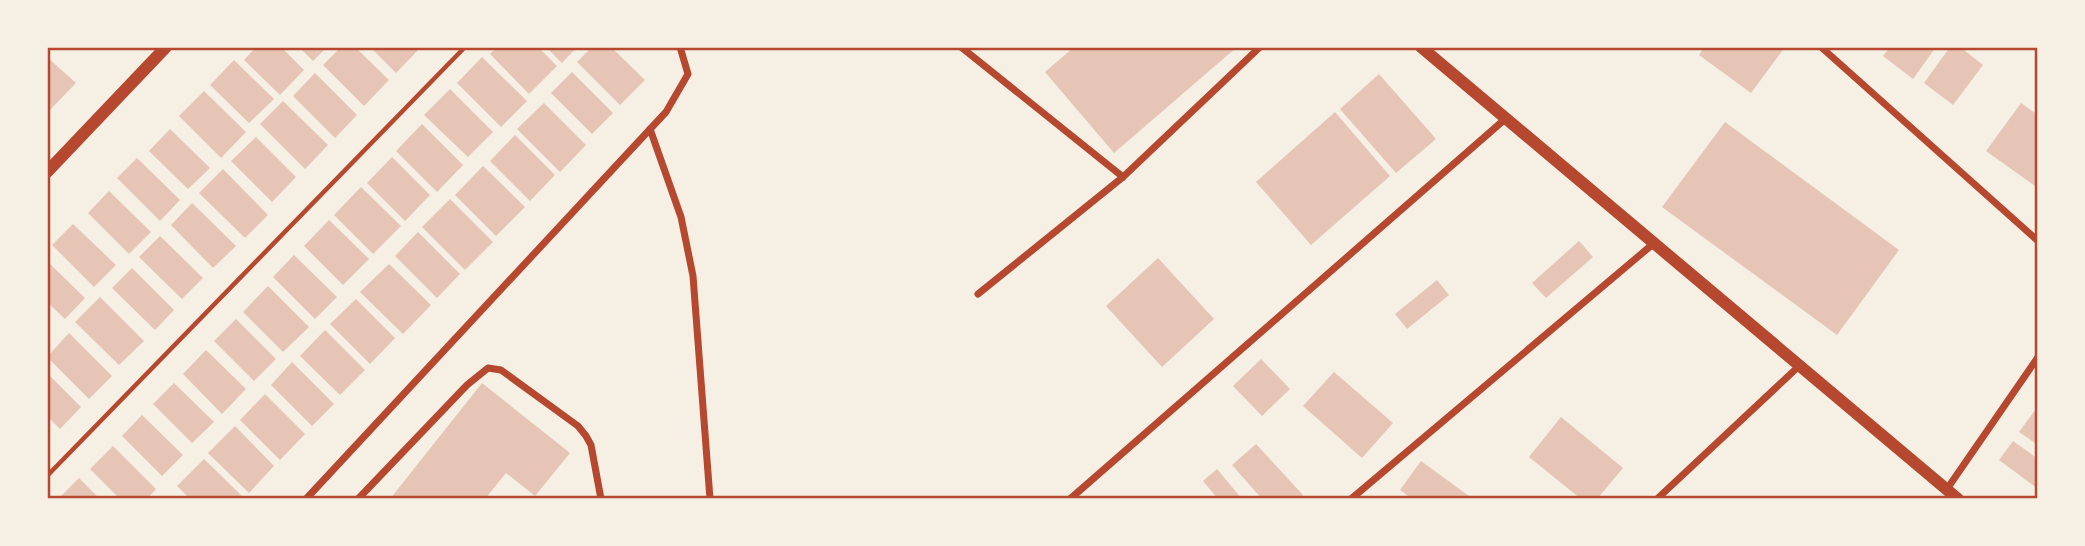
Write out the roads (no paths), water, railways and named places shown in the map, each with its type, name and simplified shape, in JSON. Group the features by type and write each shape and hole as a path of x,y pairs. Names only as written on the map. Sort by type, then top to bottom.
{"street":[{"path":"47,172 166,47"},
{"path":"306,499 666,112 688,74 680,47"},
{"path":"961,47 1123,177"},
{"path":"978,294 1123,177 1260,47"},
{"path":"1421,47 1504,121 1958,499"},
{"path":"1821,47 2038,241"},
{"path":"1070,499 1504,121"},
{"path":"650,129 681,217 693,276 710,499"},
{"path":"1351,499 1653,244"},
{"path":"1947,489 2038,357"},
{"path":"1657,499 1798,367"},
{"path":"358,499 467,385 488,368 501,370 578,426 591,445 601,499"}]}
